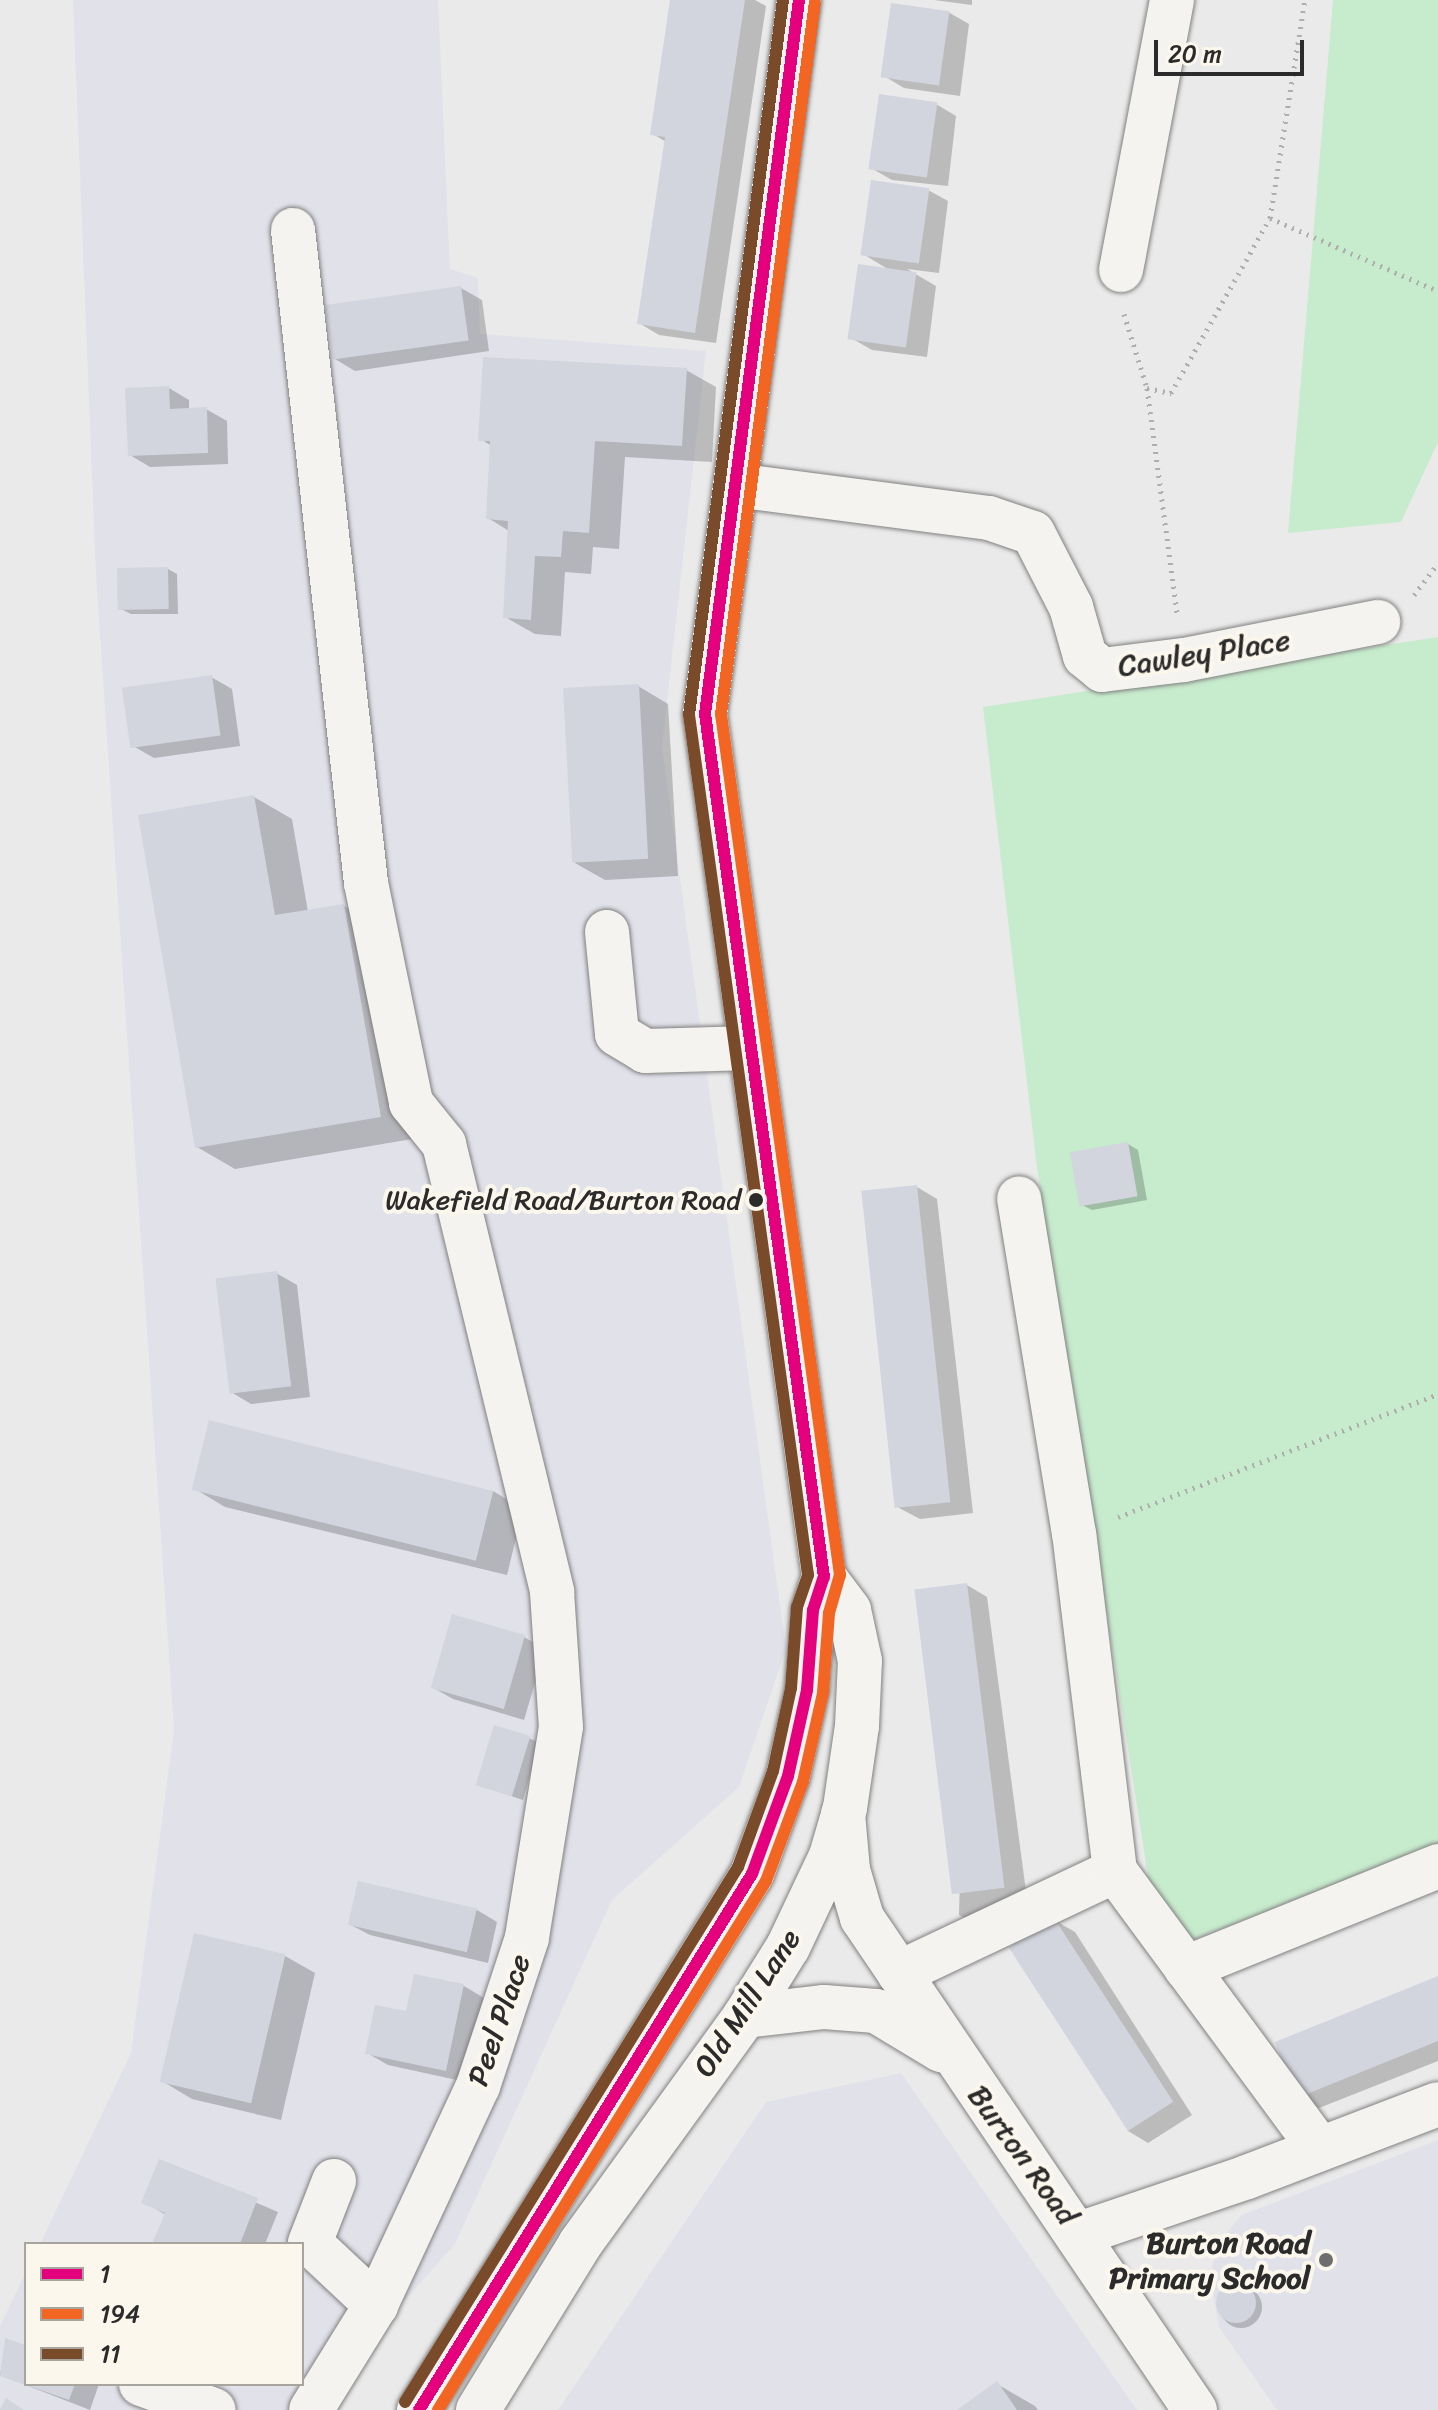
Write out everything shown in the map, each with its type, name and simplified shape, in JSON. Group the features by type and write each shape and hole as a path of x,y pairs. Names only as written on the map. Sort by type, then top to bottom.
{"main road":[{"path":"799,0 705,714 824,1577"},
{"path":"1121,270 1172,0"},
{"name":"Peel Place","path":"293,230 366,883 411,1103 444,1144 552,1592 561,1727 527,1938 478,2086 376,2305 311,2410"},
{"name":"Cawley Place","path":"735,485 989,518 1033,533 1071,607 1085,656 1102,670 1184,660 1378,622"},
{"path":"607,932 617,1034 645,1051 751,1048"},
{"path":"1019,1198 1074,1534 1115,1871 1320,2149"},
{"name":"Old Mill Lane","path":"478,2410 580,2244 745,2016 810,1902 843,1814 857,1726 860,1661 849,1610 824,1577"},
{"name":"Old Mill Lane","path":"419,2410 752,1874 768,1840 801,1727 813,1610 824,1577"},
{"name":"Burton Road","path":"843,1814 854,1898 955,2061 1079,2234 1195,2410"},
{"path":"1186,1968 1438,1866"},
{"path":"899,1973 1115,1871"},
{"name":"Burton Road","path":"745,2016 824,2007 876,2011 920,2033 955,2061"},
{"path":"1079,2234 1438,2104"},
{"path":"334,2181 310,2243 376,2305"},
{"path":"147,2386 214,2410"}],"path":[{"path":"1147,388 1171,393 1270,218 1305,0"},
{"path":"1270,218 1438,291"},
{"path":"1121,270 1124,319 1147,388 1184,660"},
{"path":"1074,1534 1438,1394"}],"shaded area":[{"path":"73,0 438,0 450,269 478,278 480,334 706,351 662,747 786,1649 739,1787 612,1900 455,2244 306,2410 0,2410 0,2326 24,2276 24,2386 304,2386 304,2242 41,2242 131,2053 174,1730 96,576"},
{"path":"901,2073 1137,2410 558,2410 766,2102"},
{"name":"Burton Road Primary School","path":"1438,2140 1438,2410 1277,2410 1219,2327 1210,2276 1218,2243 1242,2215"}],"green space":[{"path":"1333,0 1438,0 1438,442 1401,522 1288,533"},
{"path":"1438,637 1438,1844 1160,1953 1037,1168 983,707"}],"building":[{"path":"670,0 745,0 695,333 637,324 665,137 650,135"},
{"path":"891,3 949,11 939,85 881,77"},
{"path":"879,94 937,102 927,177 868,169"},
{"path":"871,180 929,188 919,263 860,255"},
{"path":"858,264 916,272 906,347 847,339"},
{"path":"461,286 469,340 333,360 325,305"},
{"path":"483,357 687,368 682,446 595,441 589,533 563,531 561,557 535,556 531,620 503,618 508,521 486,519 490,441 478,441"},
{"path":"169,386 170,409 207,407 208,453 128,456 125,388"},
{"path":"168,567 169,609 118,610 117,568"},
{"path":"212,675 220,735 130,748 122,688"},
{"path":"639,684 648,859 572,863 563,688"},
{"path":"254,795 275,915 344,904 381,1117 195,1148 138,815"},
{"path":"1128,1142 1138,1196 1079,1206 1070,1152"},
{"path":"917,1185 950,1502 895,1508 861,1191"},
{"path":"277,1271 291,1386 230,1394 215,1279"},
{"path":"209,1420 493,1491 476,1561 192,1490"},
{"path":"967,1583 1004,1888 952,1894 914,1589"},
{"path":"452,1614 525,1635 504,1709 431,1688"},
{"path":"494,1725 530,1736 512,1796 476,1785"},
{"path":"358,1881 477,1908 467,1952 348,1925"},
{"path":"1054,1918 1173,2102 1128,2131 1009,1947"},
{"path":"194,1933 286,1954 251,2103 160,2082"},
{"path":"414,1974 464,1984 446,2071 365,2054 375,2005 406,2011"},
{"path":"1438,1976 1438,2041 1297,2098 1275,2042"},
{"path":"159,2159 258,2198 241,2242 153,2242 165,2213 141,2203"},
{"path":"1236,2283 1250,2289 1256,2303 1250,2317 1236,2323 1222,2317 1216,2303 1222,2289"},
{"path":"5,2338 24,2344 24,2384 0,2376"},
{"path":"997,2381 1017,2410 957,2410"},
{"path":"29,2386 74,2386 69,2400"},
{"path":"6,2398 24,2410 0,2410"}],"transit line":[{"name":"11","path":"405,2402 738,1867 773,1771 791,1688 797,1607 808,1575 689,715 783,0"},
{"name":"1","path":"419,2410 752,1874 788,1776 807,1690 813,1610 824,1577 705,714 799,0"},
{"name":"194","path":"438,2410 766,1881 803,1782 823,1693 829,1613 840,1575 721,714 815,2"}],"place":[{"name":"Wakefield Road/Burton Road","path":"756,1200"},
{"name":"Burton Road Primary School","path":"1326,2260"}]}
